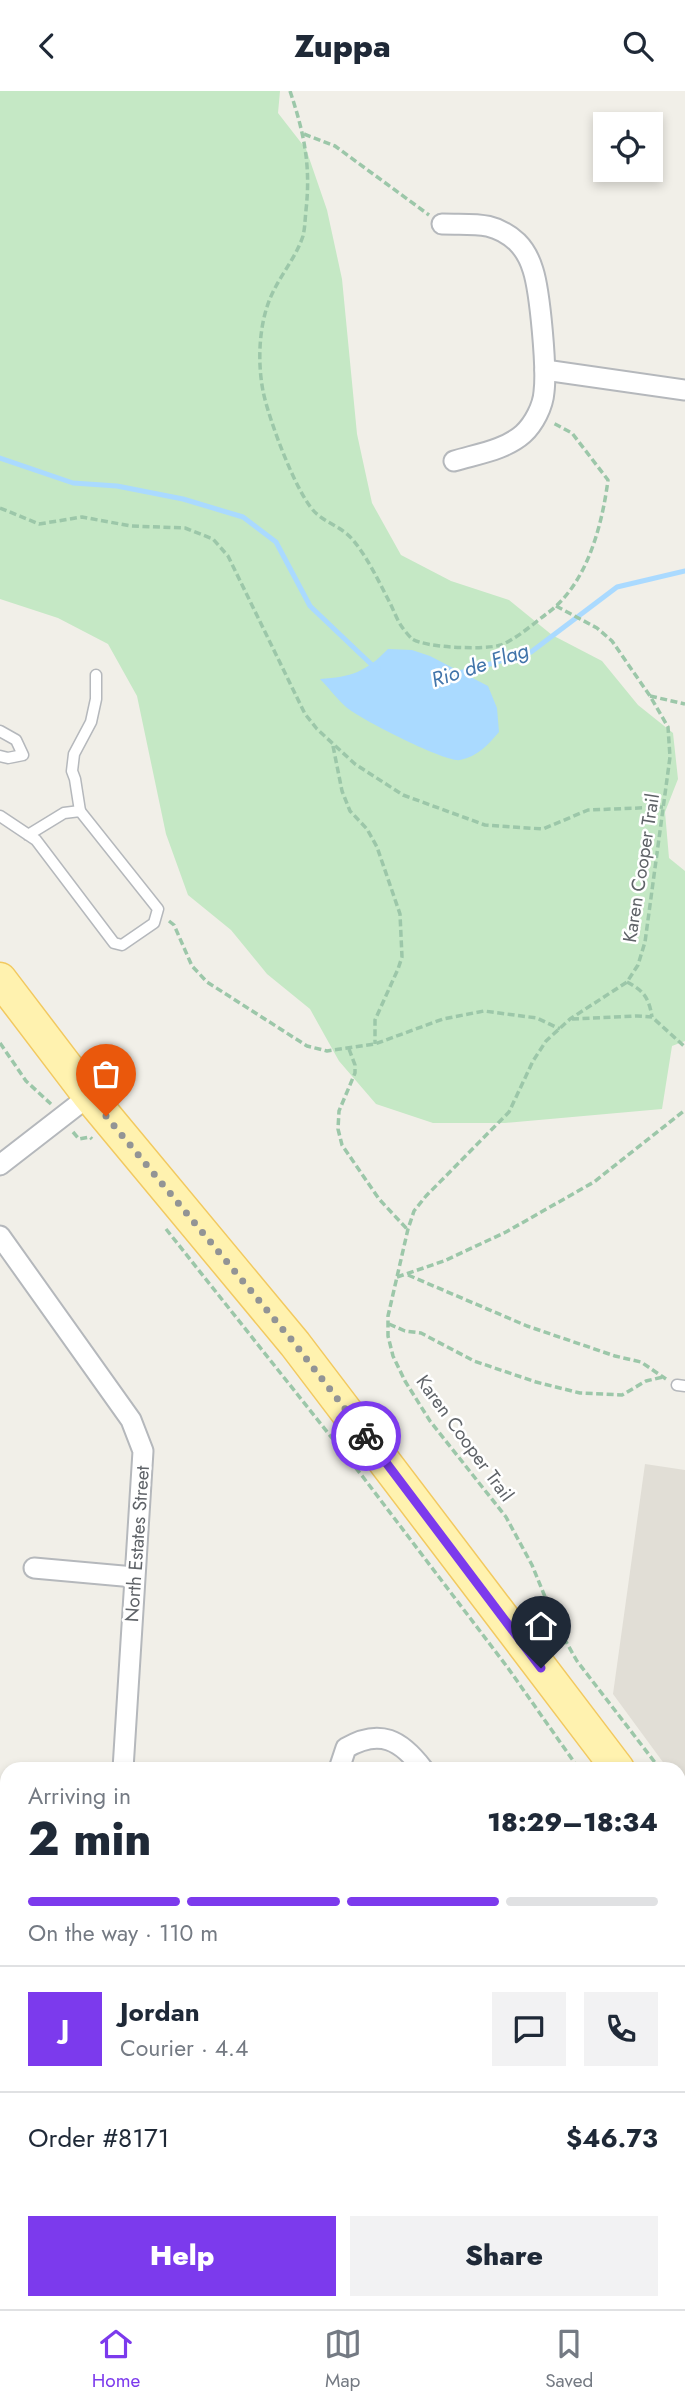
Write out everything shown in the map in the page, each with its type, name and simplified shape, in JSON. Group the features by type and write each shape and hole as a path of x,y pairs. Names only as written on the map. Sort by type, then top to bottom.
{"main road":[{"path":"0,979 89,1095 295,1344 613,1762"}],"street":[{"path":"442,224 490,225 519,244 528,257 536,286 545,370 544,393 537,414 525,432 509,445 454,461"},
{"path":"545,370 685,390"},
{"path":"0,1165 89,1095"},
{"name":"North Estates Street","path":"0,1237 131,1420 143,1451 123,1762"},
{"path":"34,1568 134,1577"},
{"path":"341,1762 346,1748 369,1738 399,1743 417,1762"}],"lane":[{"path":"3,822 36,840 114,943 122,945 154,923 158,909 79,811 72,771 74,754 91,722 96,699 96,674"},
{"path":"0,731 16,740 23,755 8,758 0,756"},
{"path":"28,835 64,813 79,811"}],"path":[{"path":"290,91 304,133 308,164 303,235 272,293 263,322 260,355 263,391 286,459 306,499 317,515 351,538 367,560 401,627 413,639 438,645 499,645 518,635 556,606 578,580 604,509 608,481 572,433 537,414"},
{"path":"304,133 335,146 442,224"},
{"path":"0,508 39,524 82,517 131,526 185,528 213,539 228,556 305,714 355,764 403,795 485,825 542,828 588,810 665,807"},
{"name":"Karen Cooper Trail","path":"556,606 597,628 612,641 650,695 668,727 670,757 665,807 645,942 638,965 626,982 570,1019 546,1041 509,1112 414,1211 388,1323 393,1356 405,1381 430,1421 506,1517 532,1565 557,1626 577,1661 655,1762"},
{"path":"650,695 685,704"},
{"path":"333,744 342,791 350,811 367,829 377,847 400,914 402,957 375,1020 375,1044"},
{"path":"158,909 174,926 192,966 207,982 307,1046 327,1051 375,1044 443,1019 484,1011 537,1018 560,1029"},
{"path":"626,982 639,988 648,997 652,1017 685,1047"},
{"path":"570,1019 652,1017"},
{"path":"0,1043 26,1081 47,1098 79,1139 90,1137 99,1148"},
{"path":"349,1049 355,1073 339,1111 338,1129 342,1145 379,1199 408,1229"},
{"path":"397,1277 444,1261 506,1232 594,1182 685,1110"},
{"path":"161,1224 363,1477 508,1668 574,1762"},
{"path":"406,1274 527,1326 615,1356 641,1362 681,1386"},
{"path":"388,1323 405,1331 421,1333 474,1361 536,1382 580,1393 622,1395 646,1381 663,1377"}],"shaded area":[{"path":"645,1464 685,1470 685,1762 663,1762 613,1694"}],"green space":[{"path":"0,91 280,91 278,113 306,149 327,210 342,279 357,434 372,503 401,555 451,581 509,600 552,635 602,661 638,705 673,733 678,779 665,812 669,858 685,871 685,1041 672,1046 662,1109 505,1123 433,1123 376,1104 339,1061 310,1009 267,974 231,930 188,895 166,834 137,696 108,644 58,618 0,599"}],"water":[{"path":"388,649 412,650 430,656 488,686 497,708 499,732 486,746 466,758 460,760 438,755 354,713 320,679 357,672"}],"waterway":[{"name":"Rio de Flag","path":"0,458 73,483 117,486 183,499 243,517 276,542 310,606 378,668"},
{"name":"Rio de Flag","path":"456,674 531,652 617,587 685,571"}],"way so far":[{"path":"106,1116 295,1344 366,1436"}],"route":[{"path":"366,1436 541,1668"}]}
